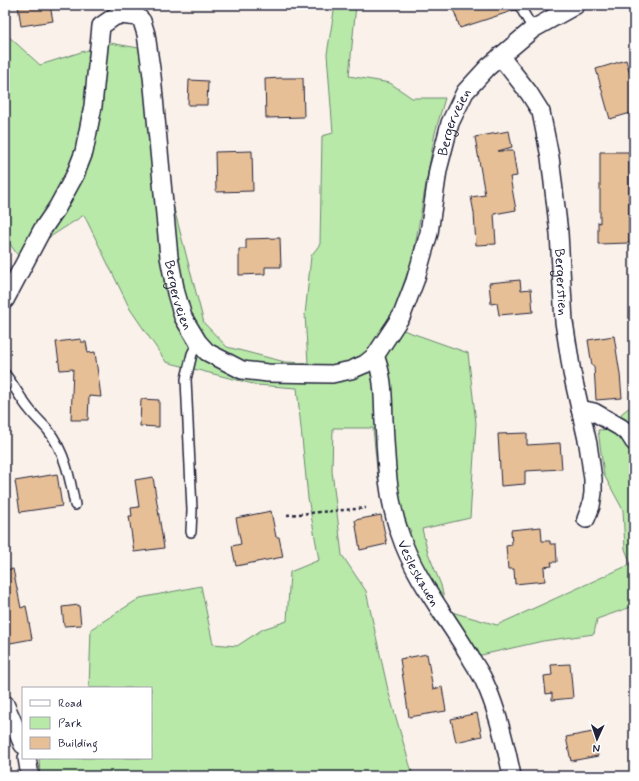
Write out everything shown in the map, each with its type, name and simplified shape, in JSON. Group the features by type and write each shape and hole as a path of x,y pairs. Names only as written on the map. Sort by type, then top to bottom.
{"street":[{"name":"Bergerveien","path":"5,300 75,174 84,152 93,106 101,26 121,10 138,17 142,21 146,34 152,76 170,257 176,293 183,317 198,342 207,352 242,370 268,373 332,374 351,370 365,364 375,356 402,315 415,281 429,233 438,170 450,122 465,92 488,67 533,29 576,5"},
{"name":"Bergerstien","path":"500,56 529,93 541,112 550,157 558,226 564,322 572,373 588,444 593,480 592,506 586,519"},
{"name":"Vesleskauen","path":"375,356 380,368 383,383 387,471 394,512 400,535 420,578 468,652 485,683 507,752 512,776"},
{"path":"580,409 594,412 620,427 629,434 634,442"},
{"path":"5,704 22,743"},
{"path":"27,759 30,776"}],"lane":[{"path":"519,5 533,29"},
{"path":"191,532 192,510 186,379 192,354 198,342"},
{"path":"5,374 29,409 48,429 58,445 69,476 75,505"}],"path":[{"path":"287,516 366,508"}],"green space":[{"path":"335,5 356,5 349,76 390,83 412,98 445,98 435,133 413,257 389,325 468,353 476,423 470,518 422,529 428,553 441,585 445,604 455,613 497,625 631,564 625,549 623,510 604,475 598,430 614,429 622,413 634,404 634,430 626,438 634,453 634,606 597,619 594,634 543,641 464,659 433,618 397,550 411,531 378,480 373,428 333,428 332,471 342,555 366,591 388,690 413,776 40,776 39,759 152,759 152,687 89,687 91,629 140,598 201,586 213,644 237,646 263,629 287,621 290,572 319,560 308,498 297,388 257,385 166,362 130,309 84,215 19,257 5,237 5,33 40,65 110,43 156,51 172,201 204,323 227,347 285,362 308,363 305,315 311,256 320,244 322,136 333,133 327,54"}],"building":[{"path":"18,5 50,5 53,21 21,26"},
{"path":"452,5 513,5 515,10 460,28"},
{"path":"626,60 634,87 634,112 610,119 596,69"},
{"path":"303,78 304,117 266,118 265,79"},
{"path":"189,80 208,81 207,105 188,105"},
{"path":"509,131 512,147 498,151 513,151 517,176 510,177 516,210 494,214 496,244 476,245 474,213 471,197 485,195 475,137"},
{"path":"252,151 253,191 216,192 215,152"},
{"path":"600,152 629,152 629,243 598,244 598,222 600,223"},
{"path":"280,238 281,267 265,267 265,274 239,275 239,249 246,249 246,239"},
{"path":"520,280 521,290 531,289 533,312 499,315 497,303 491,304 489,283"},
{"path":"614,336 622,398 596,400 594,366 592,366 588,340"},
{"path":"81,339 81,342 86,342 88,353 95,352 101,397 89,396 88,420 71,420 73,369 60,370 56,342"},
{"path":"141,399 159,400 159,427 140,426"},
{"path":"527,433 527,445 560,443 562,469 525,471 525,484 501,486 498,434"},
{"path":"57,474 62,506 20,512 15,481"},
{"path":"153,477 164,548 134,552 129,516 132,516 131,508 139,507 135,480"},
{"path":"271,511 276,537 279,537 283,557 236,566 232,546 241,544 236,518"},
{"path":"381,515 387,544 360,550 355,520"},
{"path":"541,527 542,541 550,541 550,544 556,544 557,562 551,562 552,566 544,567 545,581 515,584 514,569 508,569 506,546 512,545 511,530"},
{"path":"13,569 21,608 26,606 32,639 5,644 5,570"},
{"path":"79,605 81,625 64,626 62,607"},
{"path":"427,654 433,689 442,687 446,711 409,717 400,659"},
{"path":"570,664 573,698 552,700 552,693 546,694 544,676 552,675 551,665"},
{"path":"477,713 482,736 456,742 451,719"},
{"path":"593,732 598,756 571,761 566,737"}]}
